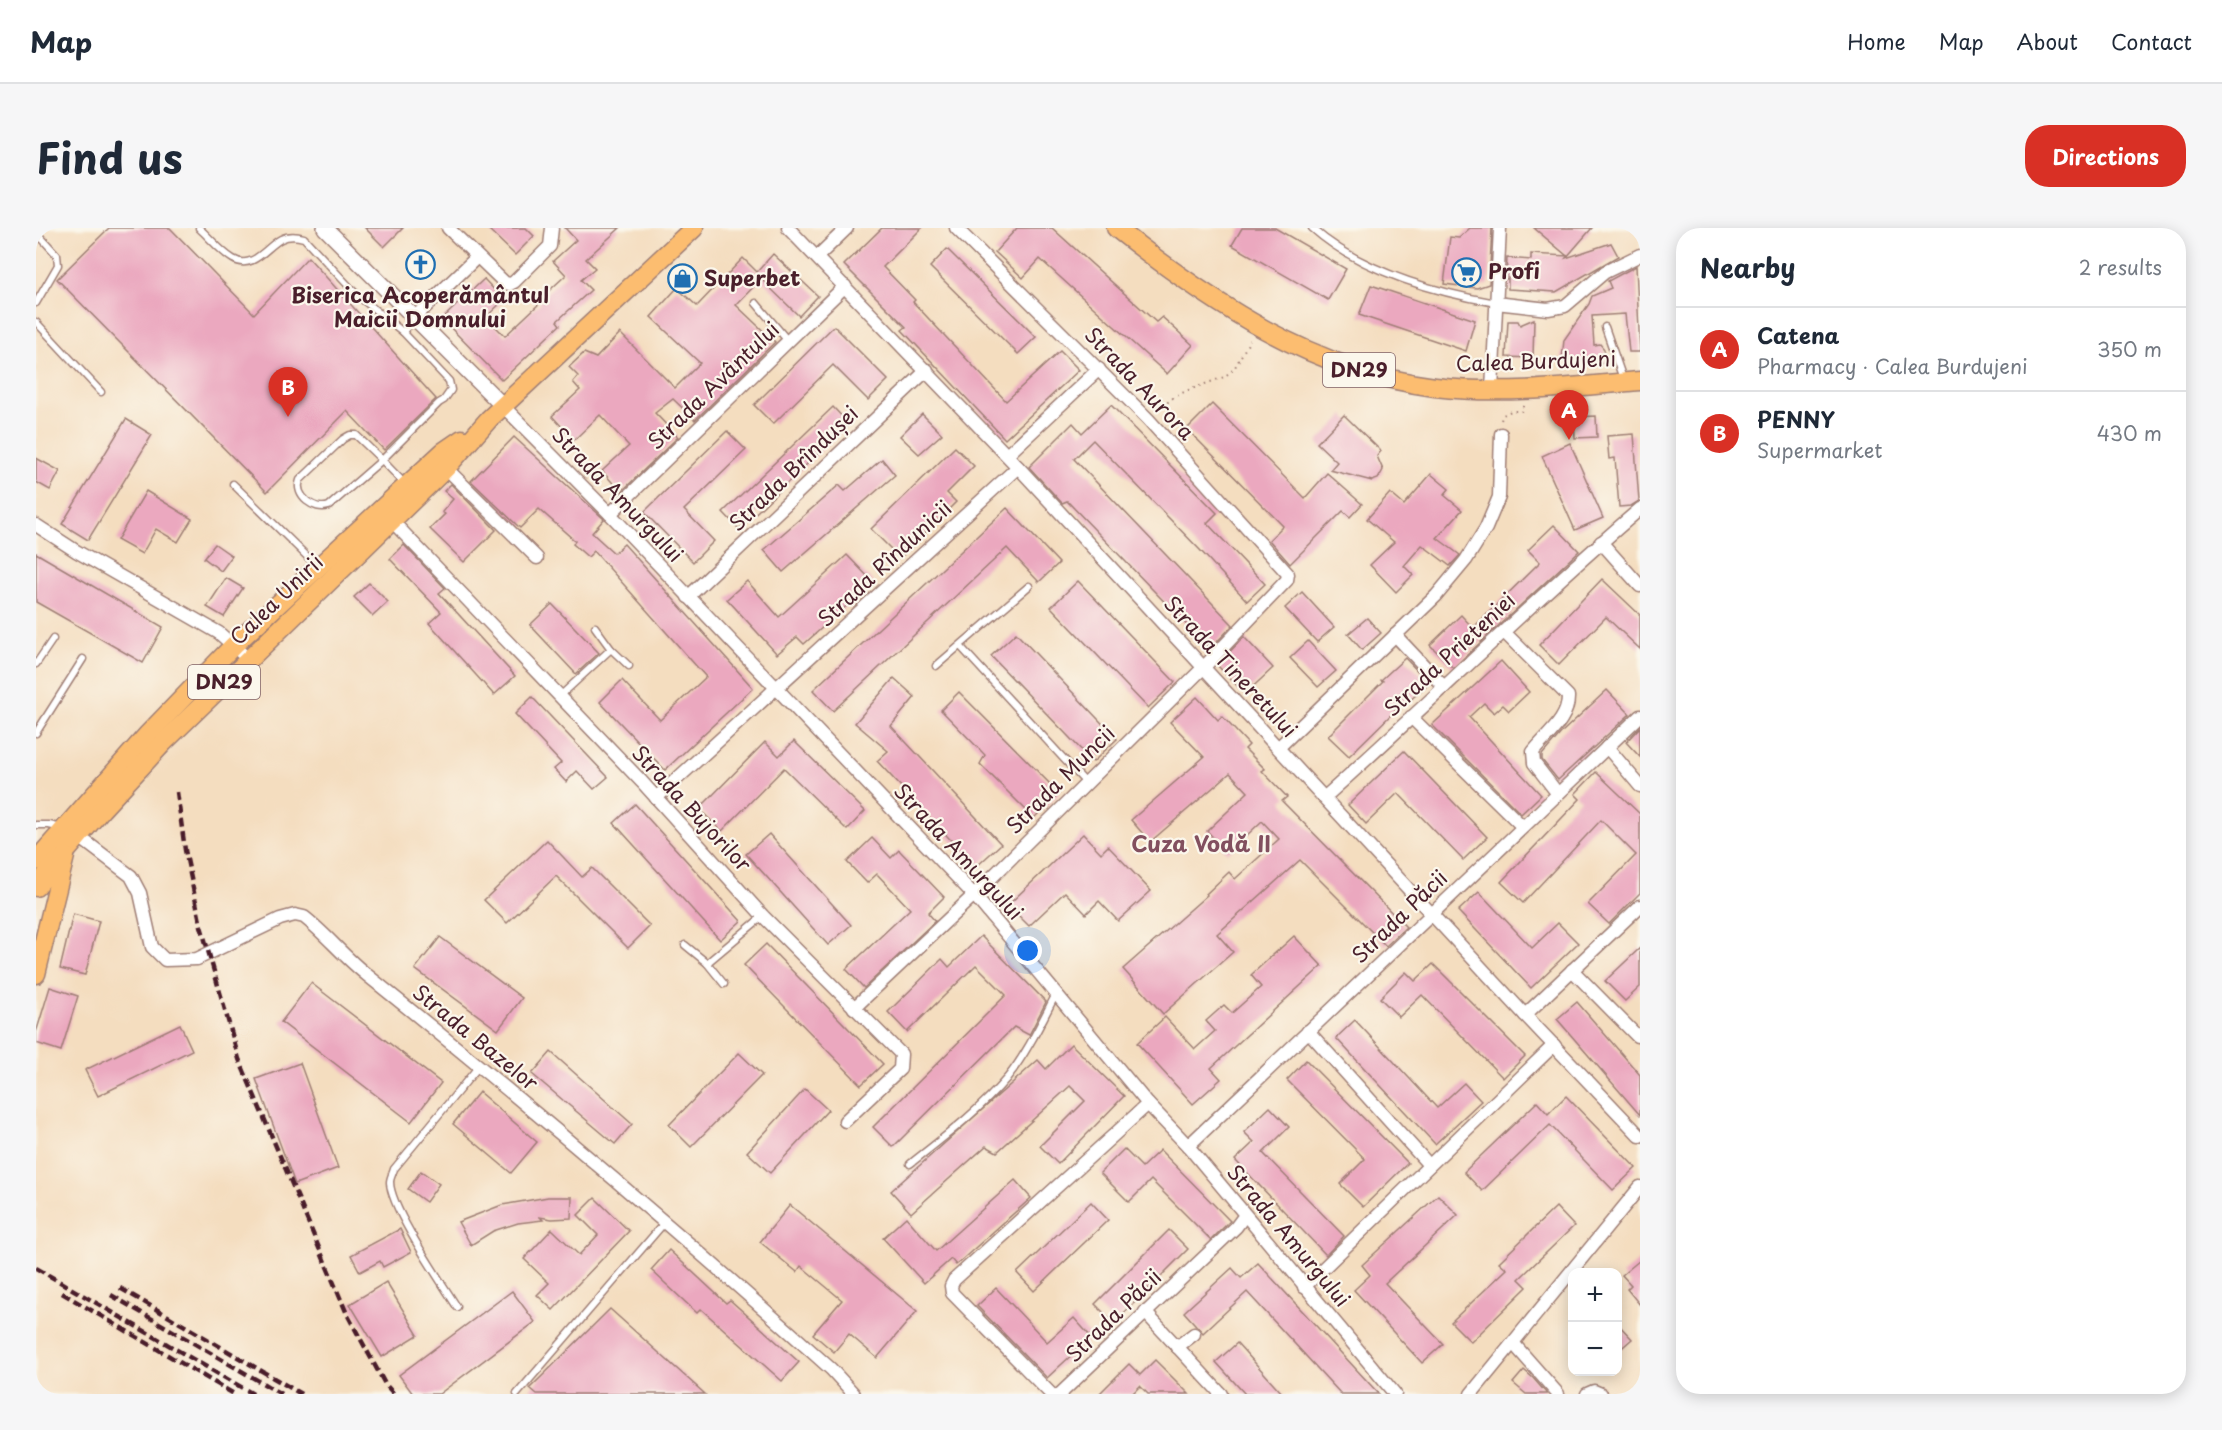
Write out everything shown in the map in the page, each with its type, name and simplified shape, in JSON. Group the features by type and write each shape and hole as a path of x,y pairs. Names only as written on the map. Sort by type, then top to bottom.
{"main road":[{"name":"Calea Unirii","path":"36,861 71,832 392,521 446,468 480,427 694,228"},
{"name":"Calea Burdujeni","path":"1116,228 1180,277 1257,327 1322,358 1363,372 1436,387 1492,390 1632,382"},
{"name":"Calea Unirii","path":"36,887 66,852 71,832 148,734 234,645 406,485 443,452 480,427"},
{"path":"36,974 66,852"}],"street":[{"path":"325,228 503,406"},
{"path":"448,228 505,283 510,284 550,246 552,228"},
{"name":"Strada Tineretului","path":"788,228 1007,455 1525,1015 1640,1136"},
{"path":"817,257 847,228"},
{"name":"Strada Aurora","path":"956,228 1148,419 1288,574"},
{"path":"1492,390 1500,228"},
{"path":"1496,303 1548,309 1565,306 1605,272 1640,255"},
{"path":"414,318 477,257"},
{"name":"Strada Avântului","path":"610,514 845,286"},
{"path":"1007,455 1098,369"},
{"name":"Strada Brîndușei","path":"688,597 927,370"},
{"name":"Strada Amurgului","path":"503,406 610,514 974,895 1395,1394"},
{"path":"1279,747 1436,596 1466,560 1486,528 1499,497 1501,434"},
{"name":"Strada Rîndunicii","path":"777,689 1018,467"},
{"path":"446,468 537,558"},
{"name":"Strada Prieteniei","path":"1325,797 1601,542 1640,509"},
{"name":"Strada Bujorilor","path":"392,521 656,798 763,916 901,1054 900,1069 844,1121"},
{"path":"36,525 219,633 248,659"},
{"path":"1601,542 1640,586"},
{"name":"Strada Muncii","path":"854,1008 974,895 1204,667 1287,580 1288,574"},
{"path":"1505,633 1568,696 1565,716 1533,752 1534,763 1558,794"},
{"path":"1395,635 1444,687"},
{"path":"656,798 777,689"},
{"name":"Strada Păcii","path":"1188,1146 1640,716"},
{"path":"1411,717 1523,827"},
{"path":"1607,747 1640,786"},
{"name":"Strada Bazelor","path":"71,832 131,876 140,893 152,947 165,960 197,959 280,919 295,915 303,917 354,965 479,1065 665,1221 831,1370 854,1394"},
{"path":"1525,1015 1640,906"},
{"path":"1572,970 1637,1036"},
{"path":"1308,1031 1429,1165"},
{"path":"1304,1287 1554,1045"},
{"path":"1051,1394 952,1293 951,1286 954,1280 1148,1104"},
{"path":"1471,1394 1640,1187"},
{"name":"Strada Păcii","path":"1060,1394 1236,1227 1245,1215"},
{"path":"1145,1312 1221,1394"},
{"path":"1177,1347 1194,1334"},
{"path":"1513,1343 1558,1394"},
{"path":"1587,1394 1594,1391 1601,1394"}],"lane":[{"path":"199,228 235,261 246,262 257,259 281,239 291,236 304,238 358,296 403,332 449,381 451,390 444,400 382,460 329,506 321,508 313,506 299,492 298,486 300,480 350,435 356,435 382,460 406,485"},
{"path":"1312,228 1343,251 1381,270 1446,293 1496,303"},
{"path":"36,232 57,255 58,265 36,303"},
{"path":"756,303 788,341"},
{"path":"403,332 414,318"},
{"path":"36,322 101,392"},
{"path":"1605,327 1632,382"},
{"path":"233,484 318,567"},
{"path":"936,666 1029,586"},
{"path":"595,627 611,649 629,666"},
{"path":"36,664 53,639"},
{"path":"961,646 1086,783"},
{"path":"559,698 611,649"},
{"path":"36,733 83,659"},
{"path":"36,825 49,825 71,832"},
{"path":"707,963 763,916"},
{"path":"685,945 707,963 723,984"},
{"path":"910,1164 971,1115 1006,1078 1030,1044 1057,994"},
{"path":"457,1307 415,1240 393,1197 390,1182 394,1168 479,1065"},
{"path":"517,1394 665,1221"}],"path":[{"path":"1148,419 1173,398 1224,377 1234,369 1257,327"},
{"path":"1501,434 1503,415 1511,411 1523,411 1523,390"}],"building":[{"path":"109,228 170,228 254,314 308,257 436,399 384,450 347,411 267,492 57,279"},
{"path":"365,228 403,228 384,247"},
{"path":"487,228 526,228 534,236 515,255"},
{"path":"565,228 620,228 586,259 595,268 581,280 591,290 557,321 560,325 502,380 442,319 484,279 504,300 486,317 505,336 566,275 553,261 576,240"},
{"path":"882,228 922,228 883,267 1006,401 1060,351 1079,370 1005,439 902,330 906,327 844,265"},
{"path":"1017,228 1052,228 1156,322 1162,317 1193,345 1167,374 1040,259 1023,278 995,252"},
{"path":"1242,228 1275,228 1346,269 1328,300 1232,245"},
{"path":"1470,228 1492,228 1489,284 1477,288 1444,284 1450,237 1459,238"},
{"path":"1534,228 1592,228 1566,258 1611,243 1618,256 1556,292 1508,289 1507,258 1531,260 1531,254 1567,256"},
{"path":"947,249 1036,337 1018,354 930,267"},
{"path":"773,254 818,296 799,316 761,279 736,305 775,342 695,420 673,399 655,413 678,437 621,492 602,471 629,446 600,415 574,440 552,416 580,390 573,382 578,376 569,367 584,353 596,358 620,333 675,388 700,363 651,317 677,288 697,306 743,258 757,272"},
{"path":"1636,266 1640,352 1629,352 1625,314 1592,316 1594,345 1600,344 1604,349 1606,364 1562,359 1564,340 1592,296 1611,288 1608,281"},
{"path":"1371,285 1475,320 1466,351 1359,315"},
{"path":"1534,319 1533,358 1506,357 1508,321 1518,321 1520,325"},
{"path":"834,326 888,380 868,400 833,365 773,424 754,405"},
{"path":"1212,404 1305,498 1327,473 1362,504 1350,517 1343,511 1290,564 1269,540 1283,526 1187,429"},
{"path":"1111,405 1217,513 1207,523 1265,584 1247,601 1093,440 1074,459 1233,625 1210,649 1067,501 1062,503 1029,467 1073,423 1082,433"},
{"path":"833,407 849,424 739,529 723,512"},
{"path":"922,414 942,434 919,454 900,436"},
{"path":"1344,415 1381,451 1377,456 1383,470 1378,479 1372,481 1330,470 1337,462 1317,443"},
{"path":"1596,416 1597,437 1575,438 1574,417"},
{"path":"126,419 152,435 88,540 62,524"},
{"path":"727,431 746,450 684,510 714,541 693,562 644,512"},
{"path":"1634,434 1639,501 1631,506 1619,507 1615,458 1609,459 1607,436"},
{"path":"514,437 604,519 592,533 614,553 624,544 753,688 665,770 600,702 622,680 660,720 706,677 594,551 588,557 573,544 575,541 539,509 520,528 471,481"},
{"path":"1570,443 1603,518 1575,530 1542,456"},
{"path":"955,447 974,466 947,493 956,502 900,558 871,529"},
{"path":"36,458 60,471 50,490 36,482"},
{"path":"882,459 895,475 783,572 764,550 839,485 845,491"},
{"path":"1431,474 1449,489 1444,495 1462,510 1437,538 1460,555 1450,566 1422,545 1404,566 1413,575 1396,592 1370,565 1394,542 1367,519 1390,493 1404,505"},
{"path":"451,484 496,530 464,562 430,529 445,514 442,512 453,499 444,491"},
{"path":"146,491 192,519 178,542 156,529 142,554 117,540"},
{"path":"1007,508 1059,563 1039,582 1007,548 833,711 813,690"},
{"path":"1554,525 1579,551 1453,668 1430,645 1461,615 1473,628 1540,562 1528,550"},
{"path":"215,544 232,556 221,571 204,558"},
{"path":"404,545 445,588 439,593 515,676 494,695 429,623 441,612 390,559"},
{"path":"36,553 163,627 143,663 36,602"},
{"path":"847,555 873,582 804,644 797,637 777,654 727,599 747,581 779,617"},
{"path":"226,578 243,588 224,617 207,607"},
{"path":"1602,579 1640,615 1640,649 1606,617 1559,665 1539,645"},
{"path":"1078,581 1175,682 1148,708 1051,607"},
{"path":"369,583 388,602 373,616 354,597"},
{"path":"1302,592 1334,627 1317,642 1285,608"},
{"path":"552,604 599,653 576,674 530,625"},
{"path":"1367,618 1381,633 1362,650 1348,634"},
{"path":"1016,633 1117,739 1093,762 991,656"},
{"path":"1244,637 1273,668 1245,694 1217,665"},
{"path":"1308,641 1336,671 1318,687 1290,658"},
{"path":"1405,658 1429,683 1406,704 1404,702 1349,756 1328,736"},
{"path":"1501,661 1529,692 1509,711 1503,705 1494,713 1484,703 1469,717 1541,795 1521,814 1432,725"},
{"path":"894,678 915,697 891,726 1001,844 976,867 877,761 888,751 855,723"},
{"path":"1607,690 1630,714 1558,780 1542,760 1542,755 1562,732"},
{"path":"959,692 1059,793 1034,818 980,764 985,755 941,710"},
{"path":"532,697 608,777 594,789 577,771 566,782 554,769 561,763 515,714"},
{"path":"1197,697 1218,720 1222,716 1249,745 1245,749 1265,769 1262,771 1287,797 1282,801 1406,927 1386,946 1300,860 1217,934 1233,952 1163,1014 1123,969 1207,895 1229,872 1235,879 1279,839 1262,821 1228,853 1207,831 1248,792 1230,773 1150,842 1131,820 1204,757 1170,722"},
{"path":"1640,727 1640,757 1626,742"},
{"path":"794,741 865,811 847,830 784,768 722,831 699,809 765,742 779,756"},
{"path":"1404,751 1487,837 1463,860 1398,793 1366,824 1348,805"},
{"path":"1596,772 1640,814 1640,893 1609,924 1588,904 1636,855 1601,820 1523,903 1501,882 1580,799 1575,794"},
{"path":"635,804 741,921 720,940 614,823"},
{"path":"769,834 851,925 828,945 746,854"},
{"path":"1083,834 1101,853 1108,846 1151,891 1118,921 1099,901 1086,914 1065,892 1029,926 1008,905"},
{"path":"872,838 891,858 899,850 944,897 928,913 935,921 864,988 846,969 910,909 877,874 867,883 847,862"},
{"path":"547,840 582,877 592,868 650,926 628,948 556,876 507,923 484,900"},
{"path":"1479,892 1532,948 1558,923 1578,943 1531,988 1458,911"},
{"path":"73,914 99,921 85,975 60,969"},
{"path":"981,936 1046,1002 1029,1035 1014,1027 893,1147 873,1127 1006,995 976,965 907,1032 888,1012 942,959 949,967"},
{"path":"1294,936 1322,966 1211,1068 1221,1079 1193,1104 1137,1043 1165,1017 1195,1049 1215,1031 1206,1021 1224,1005 1232,1013 1261,987 1251,975"},
{"path":"440,937 522,998 498,1030 415,969"},
{"path":"766,944 883,1064 861,1085 744,965"},
{"path":"1640,948 1640,987 1625,1001 1605,981"},
{"path":"1433,964 1525,1056 1503,1078 1422,995 1399,1017 1380,998 1406,972 1415,981"},
{"path":"311,983 441,1083 411,1122 281,1022"},
{"path":"50,987 78,996 61,1051 36,1043 36,1033"},
{"path":"1577,1002 1640,1075 1640,1115 1557,1019"},
{"path":"1355,1020 1437,1108 1464,1083 1481,1101 1435,1144 1336,1038"},
{"path":"180,1024 192,1050 98,1096 85,1070"},
{"path":"1071,1044 1124,1096 1058,1164 1040,1146 1085,1101 1070,1086 997,1152 986,1146 911,1213 891,1191 1038,1060 1046,1069"},
{"path":"551,1052 632,1124 615,1144 532,1074"},
{"path":"739,1053 762,1075 691,1147 669,1125"},
{"path":"1306,1060 1408,1163 1363,1207 1340,1184 1365,1159 1287,1080"},
{"path":"300,1063 338,1168 295,1184 256,1079"},
{"path":"805,1089 828,1110 770,1173 747,1152"},
{"path":"479,1092 537,1142 511,1173 453,1124"},
{"path":"1566,1096 1636,1168 1613,1190 1550,1125 1482,1191 1464,1172 1537,1102 1548,1114"},
{"path":"1270,1107 1289,1127 1263,1153 1344,1236 1326,1255 1235,1160 1254,1142 1244,1132"},
{"path":"1124,1149 1142,1167 1160,1150 1230,1221 1211,1240 1151,1180 1129,1202 1100,1173"},
{"path":"421,1171 439,1184 426,1202 408,1189"},
{"path":"1015,1180 1031,1198 956,1265 951,1259 924,1283 883,1238 906,1217 936,1251"},
{"path":"1438,1195 1458,1215 1385,1283 1443,1344 1422,1363 1354,1290 1370,1275 1362,1265"},
{"path":"548,1197 572,1197 571,1218 540,1217 543,1220 518,1223 493,1231 471,1245 458,1222 502,1205"},
{"path":"595,1198 629,1231 553,1310 537,1295 549,1283 524,1259 552,1229 579,1255 598,1235 578,1215"},
{"path":"1091,1202 1108,1220 1034,1291 1017,1273"},
{"path":"790,1205 917,1311 877,1358 849,1334 834,1352 813,1334 842,1300 801,1266 797,1272 760,1242"},
{"path":"1556,1207 1574,1226 1519,1279 1527,1287 1471,1342 1451,1322 1507,1269 1499,1262"},
{"path":"400,1229 411,1252 383,1267 380,1261 360,1272 351,1255"},
{"path":"1169,1230 1188,1249 1114,1323 1095,1304"},
{"path":"669,1250 726,1303 730,1300 799,1362 782,1381 701,1309 697,1313 651,1270"},
{"path":"1640,1260 1640,1305 1627,1289 1631,1285 1622,1275"},
{"path":"1258,1263 1379,1394 1341,1394 1247,1292 1203,1333 1184,1312 1232,1268 1241,1278"},
{"path":"386,1282 418,1335 382,1357 350,1304"},
{"path":"996,1288 1047,1342 1074,1318 1091,1337 1047,1378 977,1306"},
{"path":"512,1291 535,1322 439,1394 413,1394 399,1375"},
{"path":"610,1309 705,1394 537,1394 530,1388"},
{"path":"1622,1328 1632,1339 1622,1348"},
{"path":"1237,1343 1283,1394 1245,1394 1216,1362"},
{"path":"1155,1360 1189,1394 1148,1394 1140,1386 1132,1394 1099,1394 1129,1364 1140,1375"},
{"path":"1524,1370 1547,1394 1526,1394 1513,1383"}],"railway":[{"path":"177,792 185,850 201,926 239,1059 347,1314 385,1384 394,1394"},
{"path":"36,1268 253,1394"},
{"path":"120,1288 301,1394"},
{"path":"62,1293 234,1394"},
{"path":"111,1295 281,1394"}],"place":[{"name":"Biserica Acoperământul Maicii Domnului","path":"420,265"},
{"name":"Profi","path":"1467,272"},
{"name":"Superbet","path":"683,279"},
{"name":"PENNY","path":"288,417"},
{"name":"Catena","path":"1569,440"}],"district":[{"name":"Cuza Vodă II","path":"1201,844"}]}
